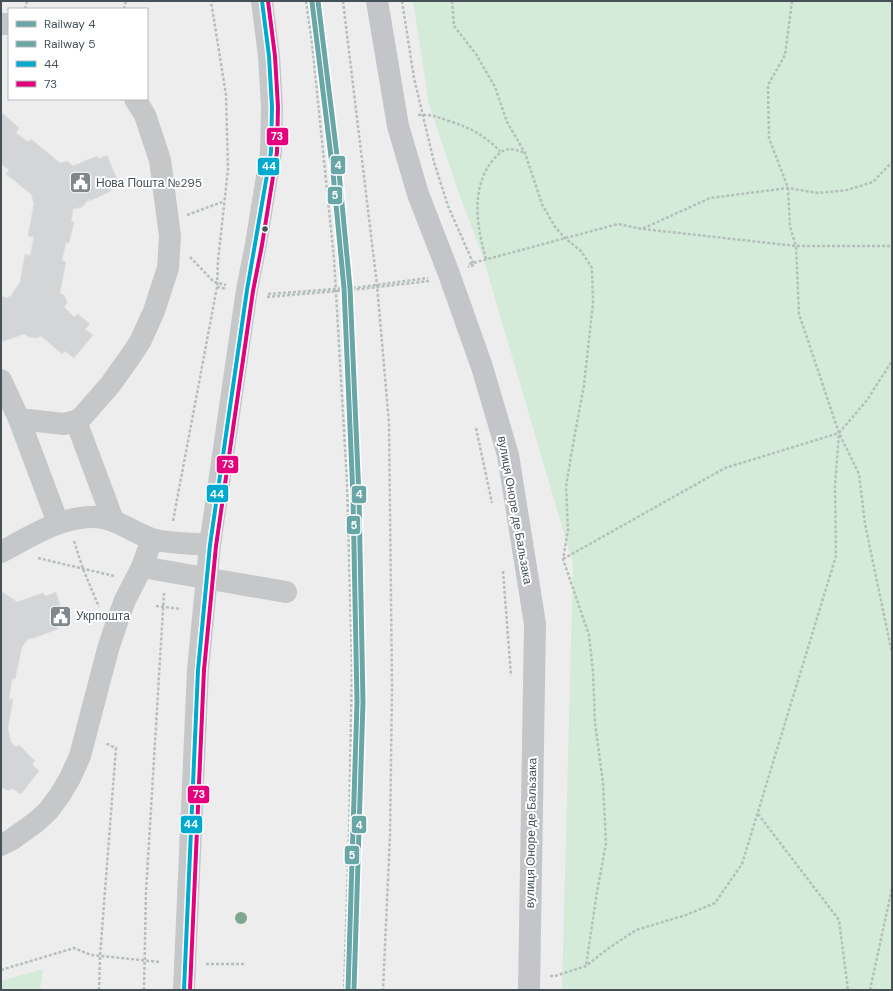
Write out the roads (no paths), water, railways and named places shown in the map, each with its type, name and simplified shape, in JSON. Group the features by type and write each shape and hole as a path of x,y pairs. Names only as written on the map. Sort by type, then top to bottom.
{"main road":[{"name":"вулиця Оноре де Бальзака","path":"377,1 398,126 440,277 482,367 508,455 535,624 529,983"}],"street":[{"path":"184,990 198,670 210,545 271,152 272,107 269,56 262,1"},
{"path":"19,419 64,424 76,421 88,411 110,385 140,342 154,311 168,268 170,236 160,160 145,115 136,100"},
{"path":"1,380 63,522"},
{"path":"76,421 114,520"},
{"path":"1,552 63,522 96,517 114,520 161,540 210,545"},
{"path":"1,845 12,840 48,811 60,795 75,767 80,756 112,638 122,608 138,574 161,540"},
{"path":"138,574 167,572 286,592"}],"rail line":[{"name":"4","path":"318,1 339,172 350,288 359,497 363,702 354,990"},
{"name":"5","path":"312,2 333,173 344,288 353,497 357,702 348,990"}],"place":[{"name":"Нова Пошта №295","path":"81,183"},
{"name":"Укрпошта","path":"61,616"}]}
